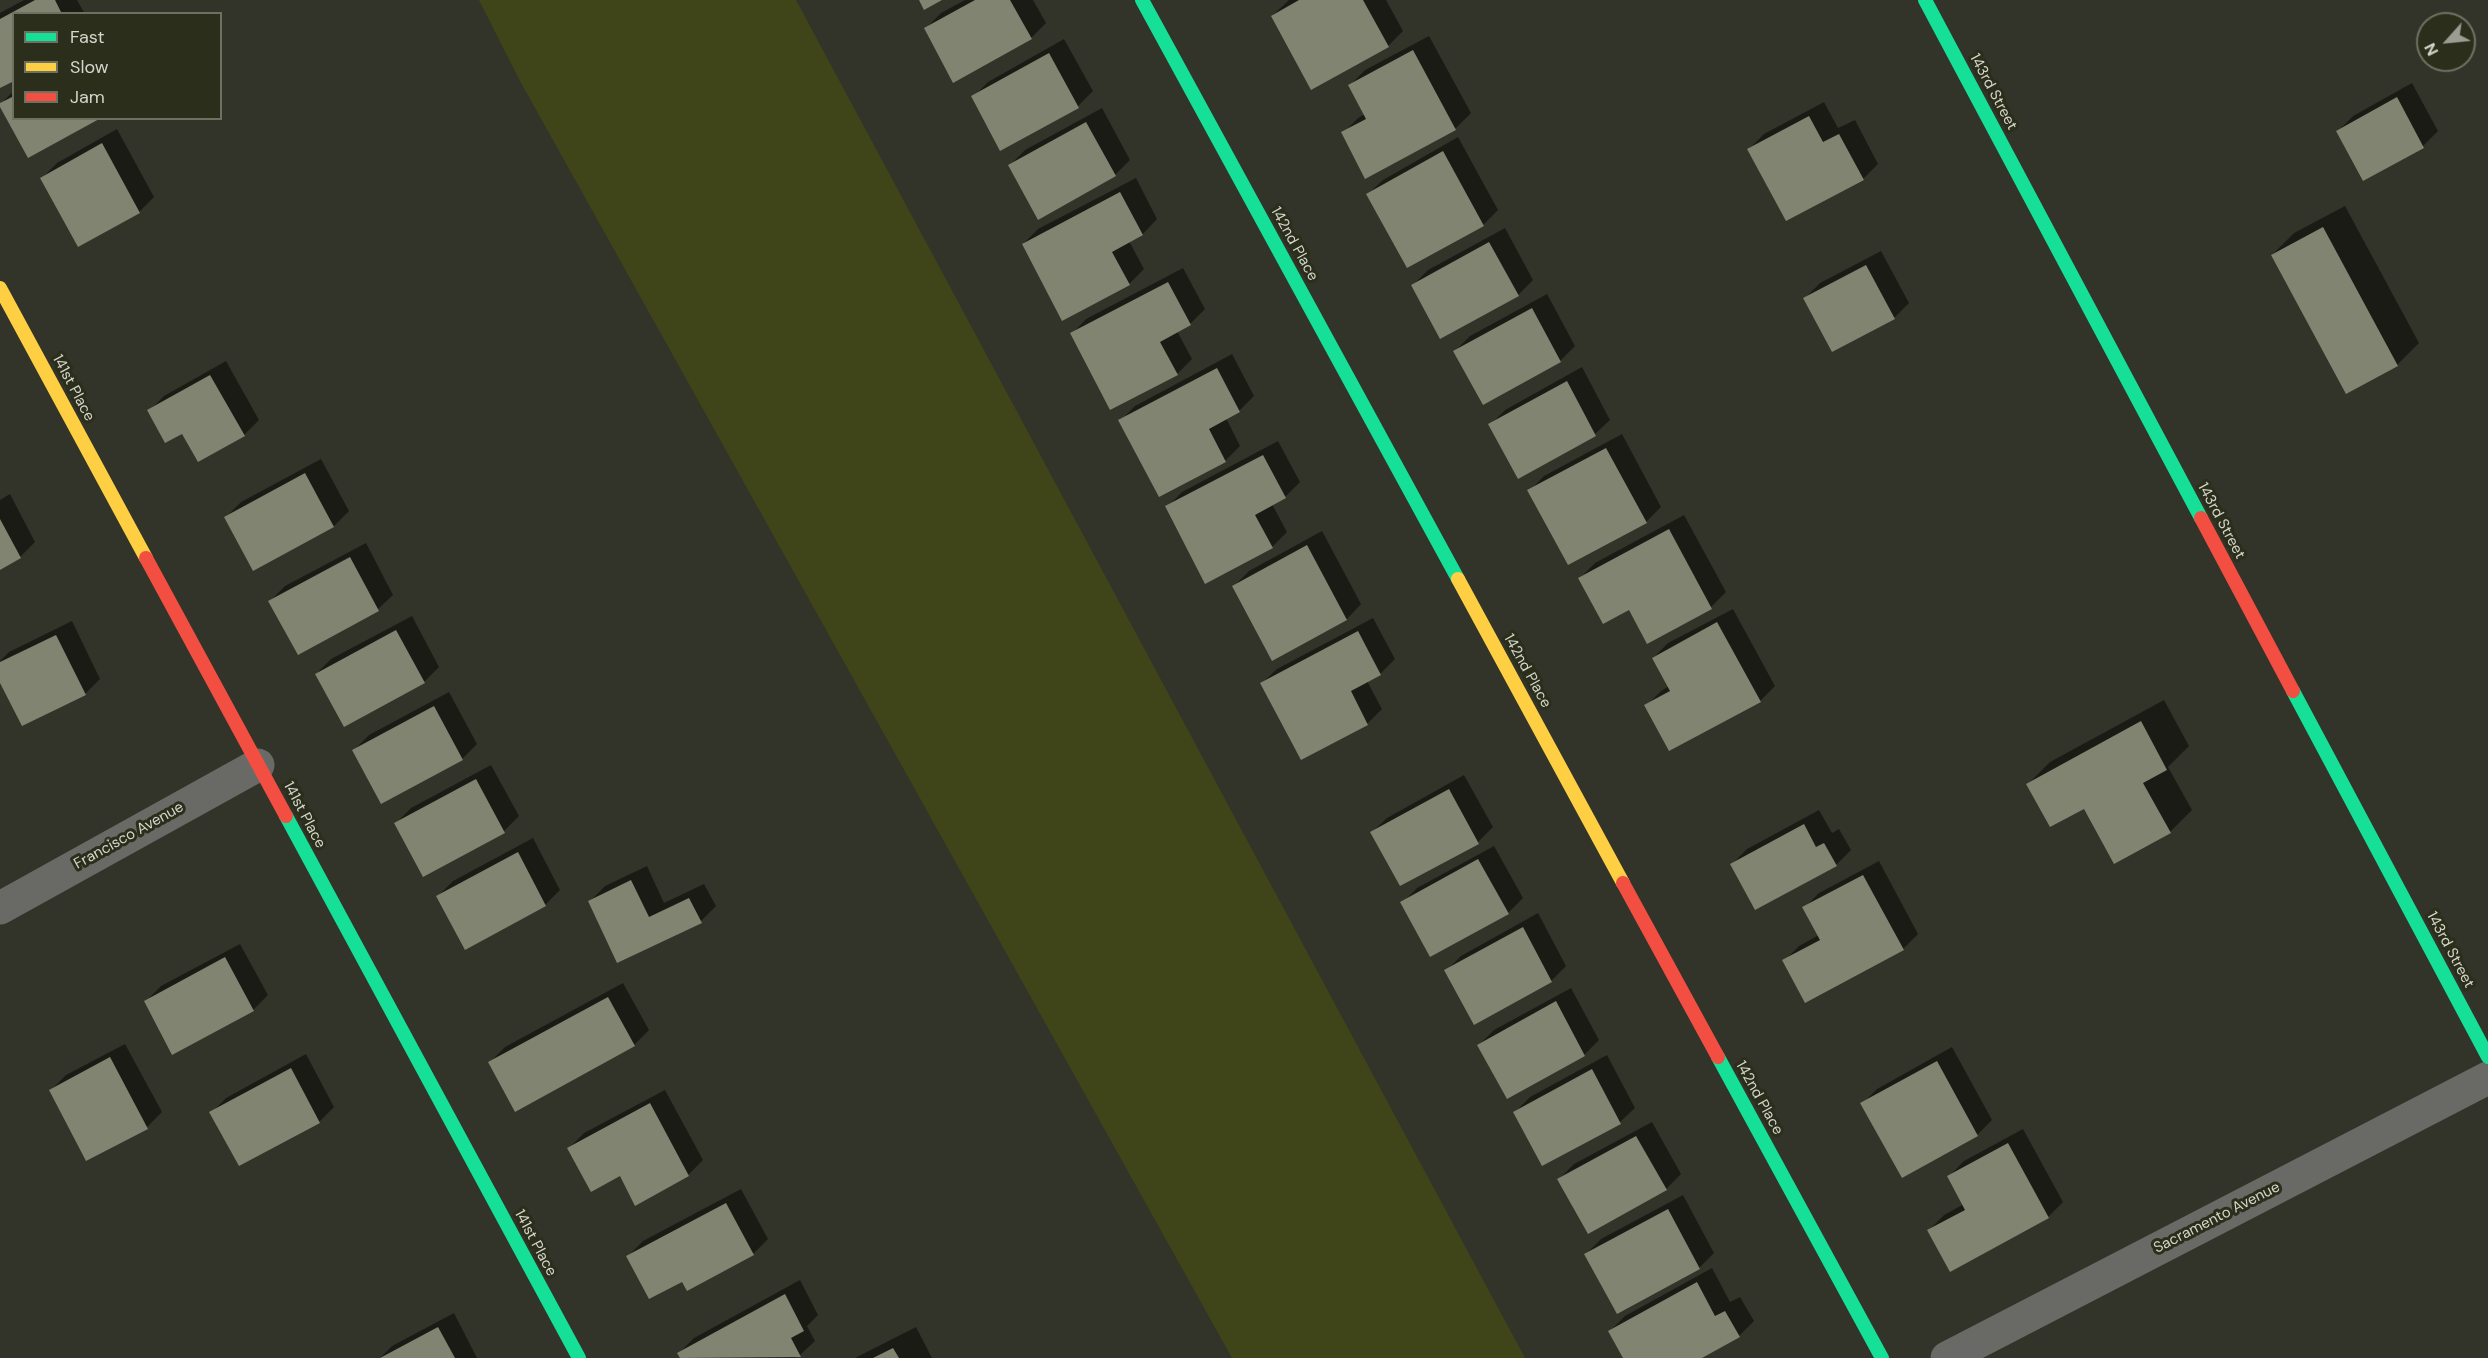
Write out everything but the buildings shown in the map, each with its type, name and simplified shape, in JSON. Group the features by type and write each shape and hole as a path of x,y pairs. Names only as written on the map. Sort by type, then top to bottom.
{"street":[{"name":"142nd Place","path":"1142,0 1882,1358"},
{"name":"143rd Street","path":"1925,0 2488,1057"},
{"name":"141st Place","path":"0,288 579,1358"},
{"name":"Francisco Avenue","path":"0,908 258,765"},
{"name":"Sacramento Avenue","path":"1947,1358 2488,1078"}],"green space":[{"path":"479,0 796,0 1525,1358 1232,1358 520,81"}],"traffic: fast":[{"path":"1142,0 1458,579"},
{"path":"1925,0 2201,518"},
{"path":"2293,691 2488,1057"},
{"path":"286,816 579,1358"},
{"path":"1718,1057 1882,1358"}],"traffic: slow":[{"path":"0,288 146,558"},
{"path":"1458,579 1623,883"}],"traffic: jam":[{"path":"2201,518 2293,691"},
{"path":"146,558 286,816"},
{"path":"1623,883 1718,1057"}]}
